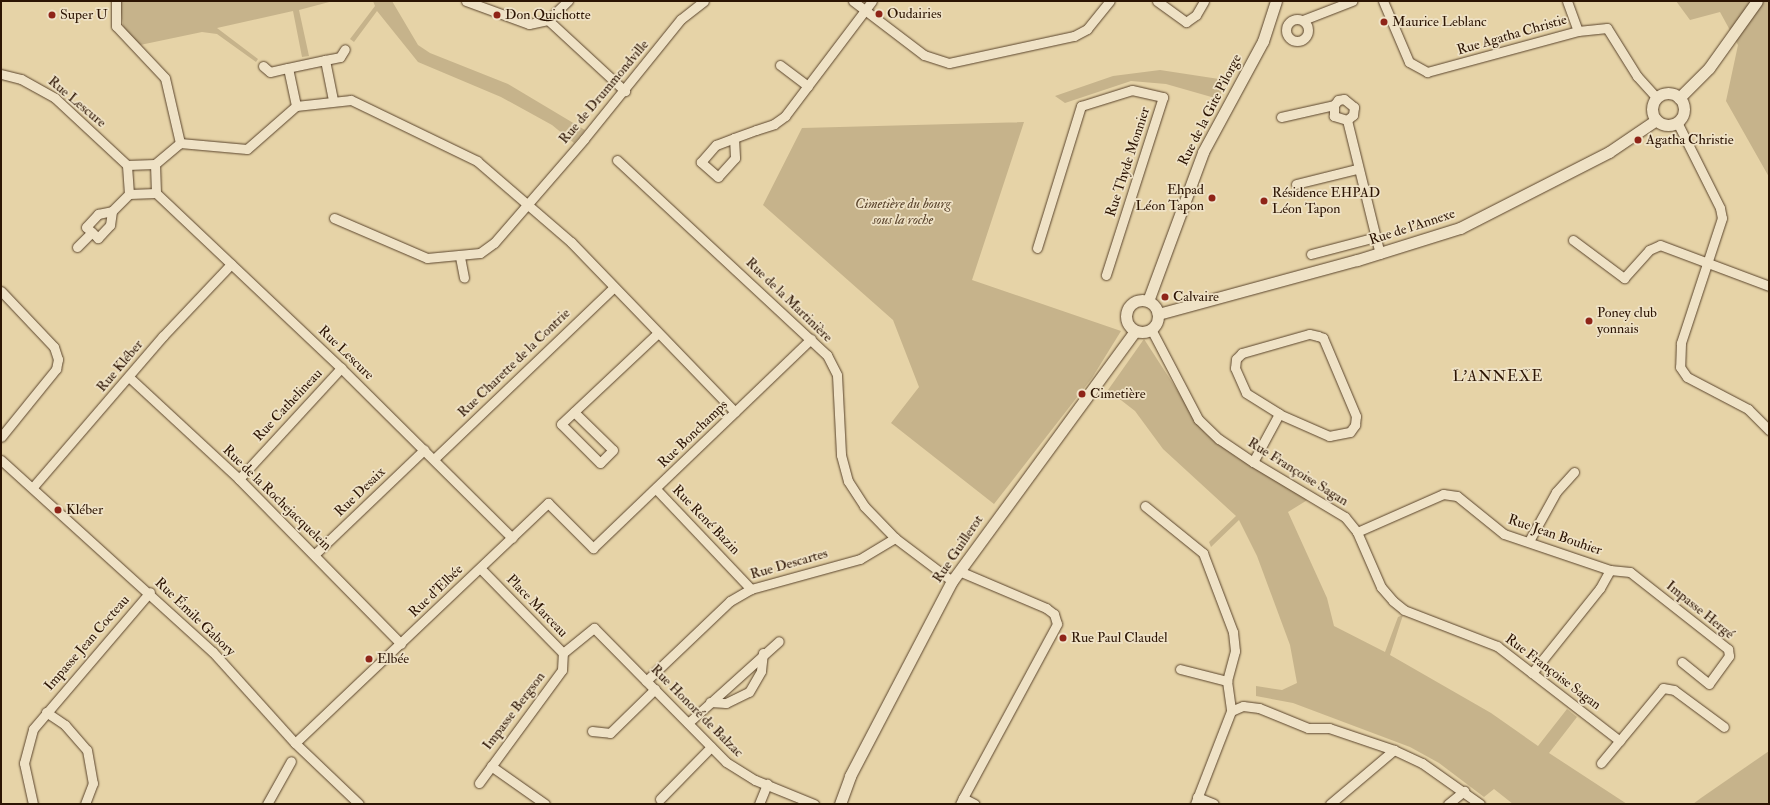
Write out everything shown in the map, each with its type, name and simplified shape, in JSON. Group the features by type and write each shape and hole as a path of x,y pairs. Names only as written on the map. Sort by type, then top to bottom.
{"street":[{"path":"116,1 116,26 165,78 172,97 180,142"},
{"path":"466,1 519,24 548,20 568,1"},
{"name":"Rue de Drummondville","path":"334,218 427,258 460,257 480,253 494,244 526,204 625,91 681,18 704,1"},
{"path":"853,1 924,55 949,63 1074,36 1087,29 1110,1"},
{"path":"734,138 779,121 808,86 872,1"},
{"path":"1157,1 1186,22 1196,15 1204,1"},
{"name":"Rue de la Gite Pilorge","path":"1148,301 1203,152 1263,41 1276,1"},
{"path":"1303,20 1352,1"},
{"name":"Rue Agatha Christie","path":"1383,1 1409,62 1427,72 1578,31 1607,28 1614,34 1637,76 1657,98"},
{"path":"1567,1 1578,31"},
{"path":"1679,98 1709,68 1757,1"},
{"path":"548,20 625,91"},
{"path":"263,66 270,72 340,57 345,49"},
{"path":"325,60 334,100"},
{"path":"780,65 808,86"},
{"path":"288,68 296,106"},
{"name":"Rue Lescure","path":"1,74 21,79 55,98 128,165"},
{"name":"Rue Thyde Monnier","path":"1037,248 1081,106 1132,90 1164,97 1106,275"},
{"path":"1666,93 1679,98 1683,114 1676,122 1664,124 1656,120 1652,111 1657,98 1666,93"},
{"path":"129,194 128,165 155,164 180,142 247,149 296,106 345,99 477,161 572,242 657,334 735,412"},
{"path":"1281,117 1334,105 1344,99 1351,102 1355,111 1347,120"},
{"path":"1334,105 1334,116 1347,120"},
{"path":"1347,120 1357,169 1380,254"},
{"name":"Rue de l'Annexe","path":"1158,314 1380,254 1460,228 1608,152 1656,120"},
{"path":"1676,122 1720,208 1721,228 1681,343 1680,367 1686,377 1748,410 1769,430"},
{"name":"Rue de la Martinière","path":"617,160 827,355 836,375 844,470 864,506 895,538 952,581"},
{"path":"112,211 98,214 86,227 98,238 106,229 112,211 129,194 156,193 155,164"},
{"path":"1296,184 1357,169"},
{"name":"Rue Lescure","path":"156,193 341,368 512,538"},
{"path":"77,248 92,232"},
{"path":"1311,254 1376,238"},
{"path":"1573,240 1624,278 1649,250 1660,245 1710,261 1721,270 1769,286"},
{"path":"460,257 464,278"},
{"name":"Rue Kléber","path":"33,488 129,377 230,264"},
{"name":"Rue Charette de la Contrie","path":"434,459 613,288"},
{"path":"1,291 54,347 58,359 56,369 1,437"},
{"path":"1139,300 1148,301 1158,314 1151,329 1135,331 1127,323 1128,307 1139,300"},
{"name":"Rue Françoise Sagan","path":"1151,329 1198,419 1219,439 1253,462 1326,505 1345,518 1357,532 1381,587 1404,610 1482,638 1532,673 1620,741"},
{"name":"Rue Guillerot","path":"840,804 850,776 952,581 1135,331"},
{"path":"574,412 613,450 600,463 561,424 657,334"},
{"path":"1309,334 1323,338 1356,416 1355,425 1350,432 1329,436 1279,414 1246,393 1235,368 1236,360 1242,353 1309,334"},
{"name":"Rue Bonchamps","path":"593,548 811,339"},
{"name":"Rue Cathelineau","path":"239,479 341,368"},
{"name":"Rue de la Rochejacquelein","path":"129,377 239,479 315,554 401,644"},
{"path":"1253,462 1279,414"},
{"name":"Rue Desaix","path":"315,554 424,450"},
{"name":"Rue Émile Gabory","path":"1,460 150,592 213,652 295,743 359,804"},
{"path":"1529,541 1556,492 1574,472"},
{"name":"Rue René Bazin","path":"656,489 751,588"},
{"name":"Rue Jean Bouhier","path":"1357,532 1444,494 1457,496 1504,534 1529,541 1610,570 1600,588 1532,673"},
{"name":"Rue d'Elbée","path":"295,743 548,503 593,548"},
{"path":"1145,506 1203,552 1233,632 1235,651 1227,681 1230,712 1196,800 1214,804"},
{"name":"Rue Descartes","path":"646,681 730,601 751,588 860,559 895,538"},
{"name":"Place Marceau","path":"480,568 563,653 594,628"},
{"name":"Impasse Hergé","path":"1610,570 1630,572 1728,649 1729,656 1709,684 1682,662"},
{"path":"959,571 1046,608 1054,614 1057,624 961,801 975,804"},
{"name":"Impasse Jean Cocteau","path":"33,804 25,783 26,746 46,712 150,592"},
{"name":"Rue Honoré de Balzac","path":"594,628 711,747 738,772 814,804"},
{"path":"688,723 763,653 779,641"},
{"name":"Impasse Bergson","path":"479,783 562,670 563,653"},
{"path":"710,702 726,703 749,692 761,671 763,653"},
{"path":"1180,669 1227,681"},
{"path":"1601,763 1663,688 1674,690 1724,727"},
{"path":"592,731 610,733 655,689"},
{"path":"1230,712 1243,706 1259,708 1308,728 1330,728 1394,750 1422,763 1464,791 1480,804"},
{"name":"Impasse Jean Cocteau","path":"46,712 65,725 87,750 93,783 85,804"},
{"path":"660,799 711,747"},
{"path":"1330,804 1394,750"},
{"path":"267,804 291,761"},
{"path":"491,766 545,804"},
{"path":"759,804 766,784"},
{"path":"1448,804 1464,791"}],"green space":[{"path":"119,1 333,1 299,10 309,56 302,57 293,11 217,28 258,59 256,62 217,34 202,32 140,45 124,30"},
{"path":"373,1 392,1 418,45 430,53 508,84 585,130 574,143 552,125 501,97 418,62 377,11 354,42 350,39 375,6"},
{"path":"1676,1 1769,1 1769,177 1726,101 1738,45 1720,12 1690,20"},
{"path":"1160,70 1219,79 1222,100 1166,84 1131,81 1065,103 1055,96 1113,76"},
{"name":"Cimetière du bourg sous la roche","path":"1024,122 972,280 1121,331 1092,378 994,504 891,423 919,387 893,320 763,205 802,128"},
{"path":"1144,339 1205,433 1236,457 1309,499 1288,512 1327,598 1334,626 1385,652 1398,617 1403,615 1390,655 1491,713 1538,746 1567,709 1577,717 1549,753 1627,804 1513,804 1494,789 1484,797 1439,763 1410,747 1293,703 1256,696 1256,686 1282,690 1297,683 1290,645 1257,556 1239,520 1211,547 1209,542 1236,516 1163,449 1135,411 1108,390"},
{"path":"1769,751 1769,804 1693,804 1701,798"}],"place":[{"name":"Oudairies","path":"879,14"},
{"name":"Super U","path":"52,15"},
{"name":"Don Quichotte","path":"497,15"},
{"name":"Maurice Leblanc","path":"1384,22"},
{"name":"Agatha Christie","path":"1638,140"},
{"name":"Ehpad Léon Tapon","path":"1212,198"},
{"name":"Résidence EHPAD Léon Tapon","path":"1264,201"},
{"name":"Calvaire","path":"1165,297"},
{"name":"Poney club yonnais","path":"1589,321"},
{"name":"Cimetière","path":"1082,394"},
{"name":"Kléber","path":"58,510"},
{"name":"Rue Paul Claudel","path":"1063,638"},
{"name":"Elbée","path":"369,659"}],"district":[{"name":"L'ANNEXE","path":"1498,377"}]}
